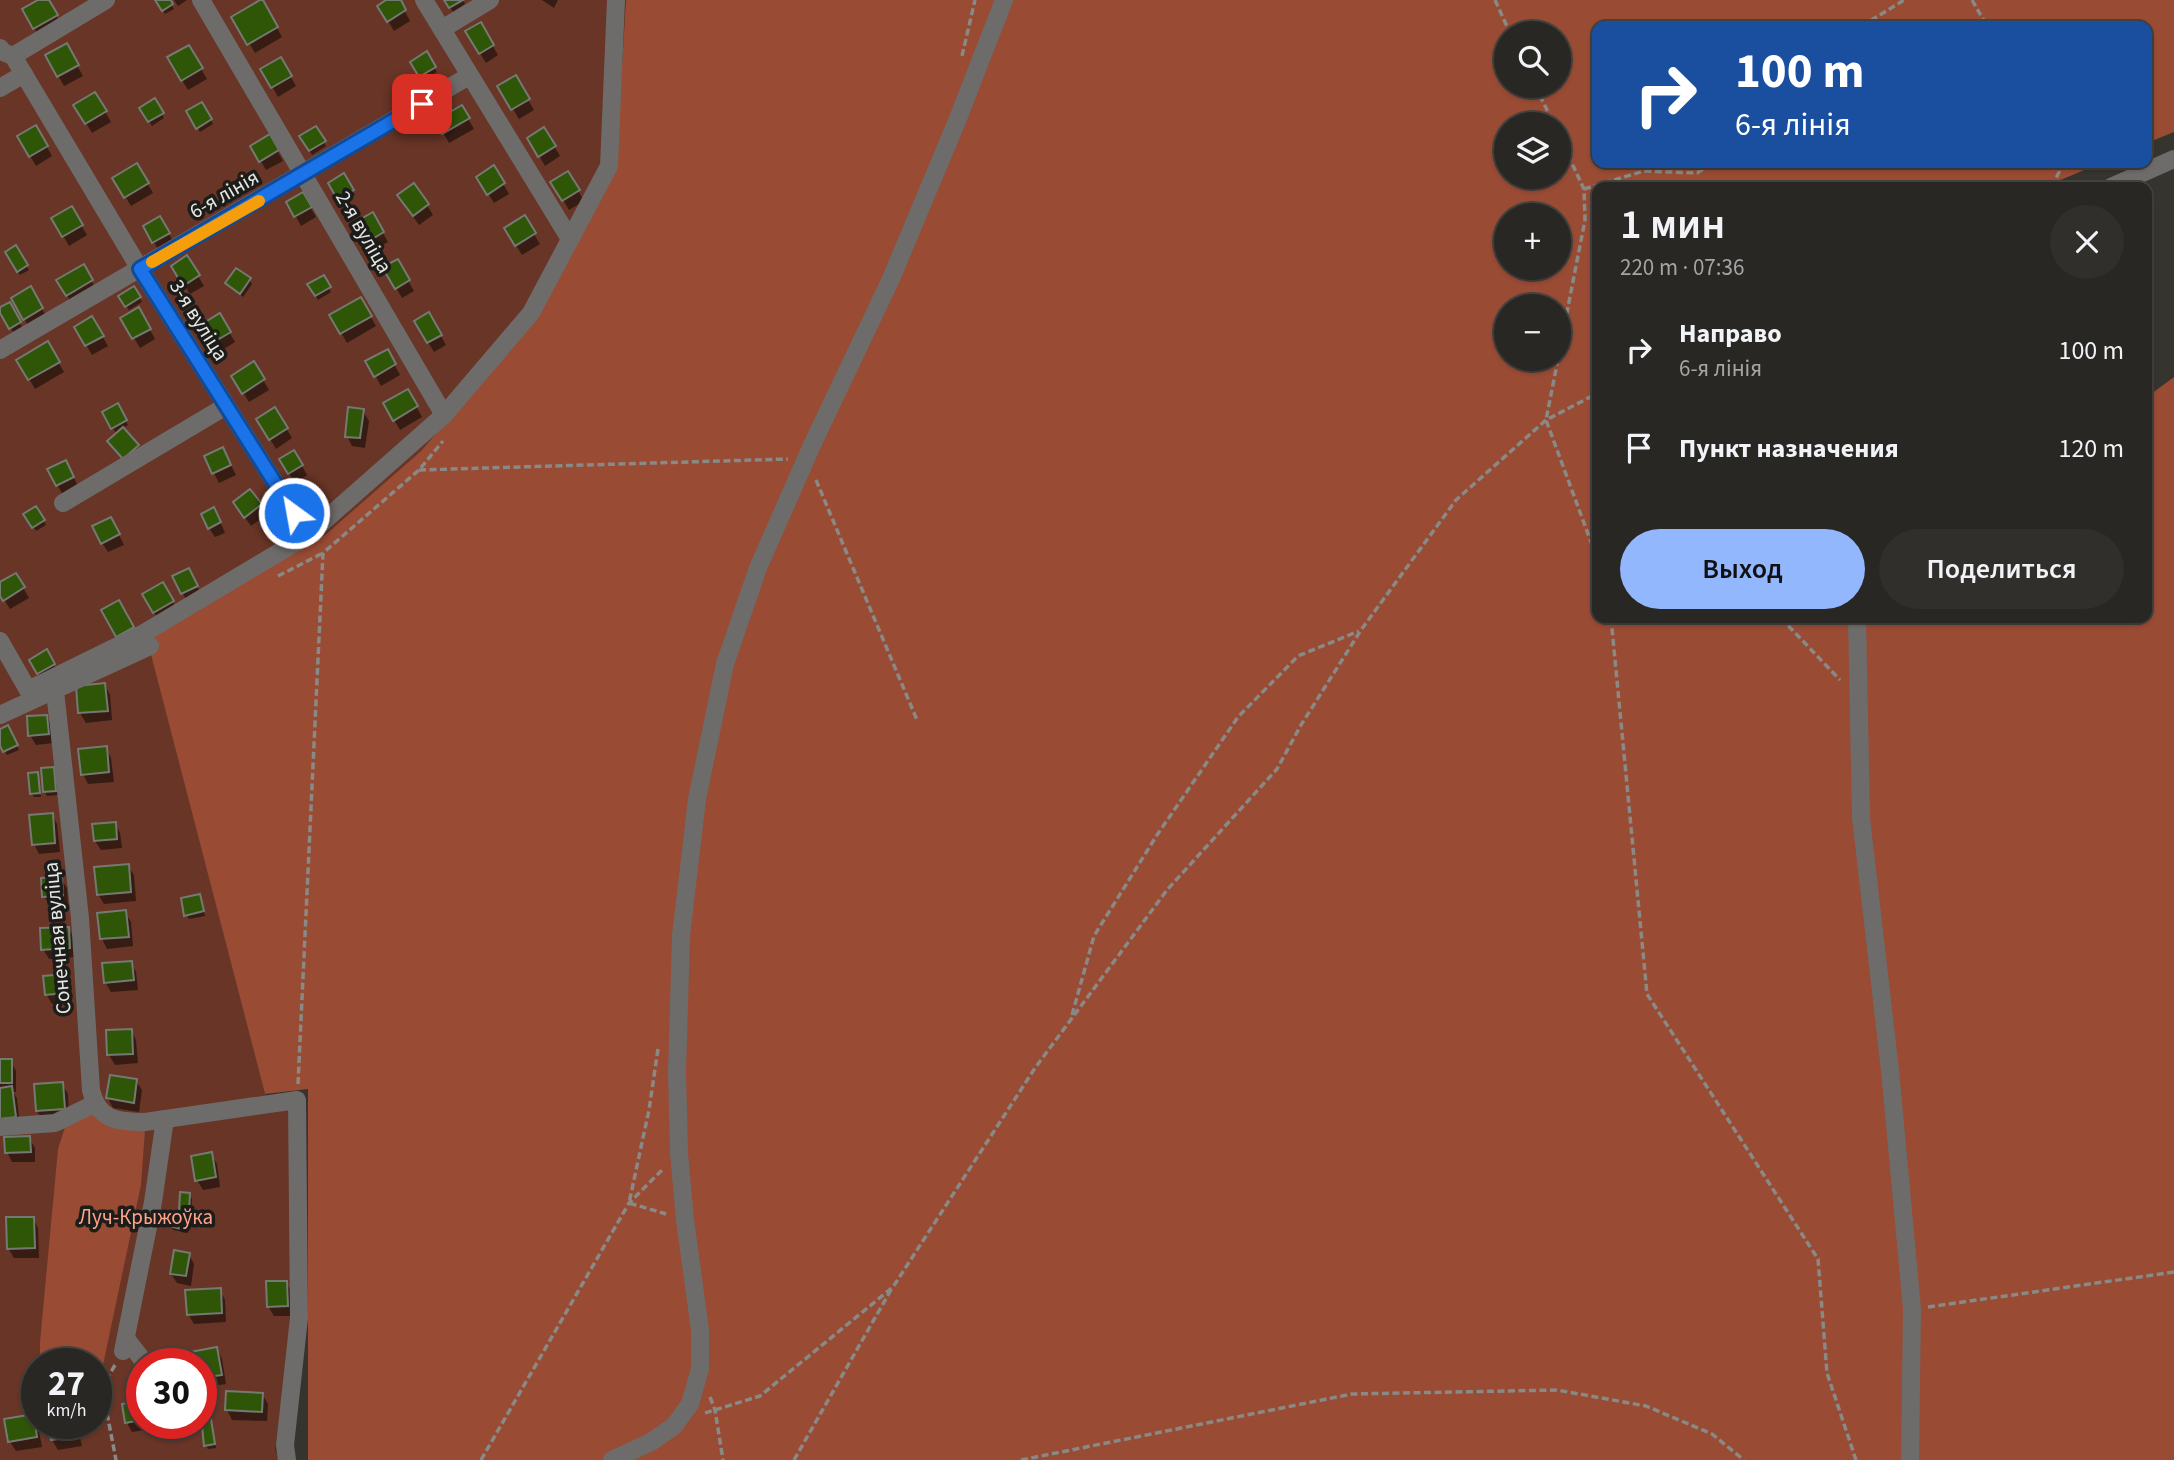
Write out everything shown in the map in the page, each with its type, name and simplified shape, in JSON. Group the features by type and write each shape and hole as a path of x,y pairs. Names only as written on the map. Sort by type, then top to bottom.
{"street":[{"path":"7,52 106,0"},
{"name":"2-я вуліца","path":"201,0 444,415"},
{"path":"424,0 570,239"},
{"path":"442,29 491,0"},
{"path":"0,641 28,690 144,633 307,535 444,415 531,313 609,166 616,0"},
{"path":"612,1460 651,1442 674,1426 690,1404 700,1369 700,1330 679,1153 677,1072 681,936 697,799 725,664 758,568 801,459 890,281 1004,0"},
{"name":"3-я вуліца","path":"7,52 24,74 140,269 307,535"},
{"path":"0,88 24,74"},
{"name":"6-я лінія","path":"0,350 469,76"},
{"path":"2122,182 2174,159"},
{"path":"63,503 226,406"},
{"path":"1857,623 1861,818 1890,1070 1912,1309 1910,1460"},
{"path":"0,715 149,646"},
{"name":"Сонечная вуліца","path":"55,691 80,918 94,1104"},
{"path":"0,1127 55,1123 94,1104 104,1115 123,1122 145,1122 297,1100 299,1318 285,1445 287,1460"},
{"path":"128,1348 125,1345 153,1202 165,1119"}],"path":[{"path":"1495,0 1505,21"},
{"path":"1870,21 1904,0"},
{"path":"1972,0 1984,21"},
{"path":"1571,161 1584,189 1585,220 1571,294"},
{"path":"1607,182 1644,171 1697,173 1704,168"},
{"path":"1584,189 1592,187"},
{"path":"1556,371 1546,420 1592,545"},
{"path":"794,1460 893,1287 1035,1068 1167,890 1277,769 1301,725 1361,630 1456,500 1546,420 1592,397"},
{"path":"297,1100 323,553 419,470 801,459 917,720"},
{"path":"1611,623 1647,994 1818,1259 1828,1373 1856,1460"},
{"path":"1786,623 1859,699"},
{"path":"1071,1020 1094,936 1157,835 1238,717 1298,656 1361,630"},
{"path":"481,1460 629,1203 679,1153"},
{"path":"1912,1309 2174,1272"},
{"path":"674,1426 760,1395 893,1287"},
{"path":"116,1460 102,1387 125,1345"},
{"path":"1021,1460 1352,1394 1557,1390 1646,1406 1712,1434 1744,1460"},
{"path":"715,1410 723,1460"}],"green space":[{"name":"Луч-Крыжоўка","path":"0,0 626,0 616,165 541,312 421,451 324,536 180,618 151,652 265,1094 289,1110 294,1314 275,1450 280,1460 0,1460"}],"shaded area":[{"path":"626,0 2174,0 2174,132 2152,141 2152,21 1592,21 1592,168 2089,168 2056,182 1592,182 1592,623 2152,623 2152,393 2174,377 2174,1460 308,1460 308,1089 265,1094 147,639 324,536 421,451 541,312 616,165"},
{"path":"92,1111 103,1121 116,1126 145,1130 141,1185 107,1348 40,1348 58,1149 66,1124"}],"building":[{"path":"38,0 49,0 58,15 33,29 22,9"},
{"path":"155,0 171,0 173,4 162,11"},
{"path":"263,0 278,27 247,45 231,17"},
{"path":"386,0 401,0 406,10 387,22 377,6"},
{"path":"444,0 463,0 449,8"},
{"path":"481,22 494,45 479,54 465,31"},
{"path":"67,43 79,65 57,77 45,55"},
{"path":"189,45 203,68 181,81 167,57"},
{"path":"427,51 436,67 419,77 410,62"},
{"path":"281,57 292,76 271,88 260,69"},
{"path":"516,75 530,99 511,110 497,86"},
{"path":"95,92 107,111 85,124 73,105"},
{"path":"155,98 164,113 148,122 139,108"},
{"path":"202,102 212,119 196,129 186,111"},
{"path":"462,105 470,118 442,134 435,121"},
{"path":"36,125 48,146 29,157 17,136"},
{"path":"316,126 326,141 309,151 299,136"},
{"path":"544,127 556,146 538,157 527,138"},
{"path":"270,134 279,150 259,162 250,146"},
{"path":"137,163 149,183 124,198 112,178"},
{"path":"494,165 505,183 487,195 476,177"},
{"path":"568,171 580,190 562,201 550,182"},
{"path":"344,173 354,190 337,199 328,183"},
{"path":"414,183 429,204 413,216 397,195"},
{"path":"303,192 312,207 294,217 286,202"},
{"path":"72,206 83,225 62,237 51,218"},
{"path":"373,212 384,232 364,244 352,224"},
{"path":"525,215 536,233 515,246 504,228"},
{"path":"160,216 170,233 152,243 143,226"},
{"path":"16,245 28,265 17,272 5,252"},
{"path":"187,255 200,275 183,286 171,266"},
{"path":"398,259 410,280 395,289 382,267"},
{"path":"84,264 93,280 66,296 56,280"},
{"path":"236,268 251,278 240,294 225,283"},
{"path":"324,275 331,287 315,296 307,284"},
{"path":"31,286 43,308 23,320 11,298"},
{"path":"134,286 141,297 125,307 118,296"},
{"path":"361,297 372,316 340,334 329,315"},
{"path":"10,302 21,322 9,329 0,313 0,307"},
{"path":"139,307 151,329 132,339 120,318"},
{"path":"429,312 442,335 427,343 414,321"},
{"path":"220,313 231,332 214,342 202,324"},
{"path":"92,316 104,336 85,346 74,327"},
{"path":"48,341 60,362 28,380 16,360"},
{"path":"388,349 396,364 374,377 365,361"},
{"path":"254,361 265,379 242,394 231,376"},
{"path":"408,389 418,406 393,421 383,403"},
{"path":"118,403 127,420 111,429 102,412"},
{"path":"275,407 288,428 269,440 256,419"},
{"path":"348,407 364,409 360,438 345,437"},
{"path":"123,427 139,445 123,459 107,441"},
{"path":"223,447 231,465 212,474 204,456"},
{"path":"294,450 303,465 288,474 279,459"},
{"path":"66,460 74,477 56,486 47,469"},
{"path":"250,489 262,504 244,518 233,502"},
{"path":"36,506 45,520 32,528 23,514"},
{"path":"214,507 221,522 208,529 201,514"},
{"path":"111,517 120,534 101,544 92,526"},
{"path":"189,568 198,586 181,594 172,576"},
{"path":"16,573 25,587 3,601 0,596 0,582"},
{"path":"163,582 174,601 153,613 142,594"},
{"path":"119,600 134,627 116,637 101,610"},
{"path":"47,649 55,664 37,674 29,660"},
{"path":"105,683 108,711 78,713 76,686"},
{"path":"47,715 49,734 28,736 27,716"},
{"path":"8,725 18,745 3,752 0,746 0,729"},
{"path":"107,746 109,772 81,775 78,749"},
{"path":"54,767 56,791 43,792 41,768"},
{"path":"38,772 40,793 30,794 28,773"},
{"path":"53,813 55,843 32,845 29,815"},
{"path":"116,822 117,839 94,841 92,824"},
{"path":"129,864 131,892 97,895 94,867"},
{"path":"62,877 63,896 42,897 41,878"},
{"path":"200,894 204,911 184,916 181,898"},
{"path":"126,910 129,937 100,939 97,913"},
{"path":"69,927 70,948 41,950 40,928"},
{"path":"132,961 134,980 104,983 102,963"},
{"path":"66,974 67,993 45,995 43,976"},
{"path":"132,1029 133,1054 107,1055 106,1030"},
{"path":"0,1059 12,1059 12,1083 0,1083"},
{"path":"110,1075 137,1079 134,1103 106,1098"},
{"path":"63,1082 65,1109 36,1111 34,1084"},
{"path":"12,1086 16,1117 0,1119 0,1088"},
{"path":"30,1136 31,1152 5,1153 4,1137"},
{"path":"212,1152 216,1177 195,1181 191,1156"},
{"path":"180,1192 190,1193 189,1213 179,1212"},
{"path":"172,1212 190,1216 186,1230 169,1226"},
{"path":"6,1217 34,1217 35,1248 7,1249"},
{"path":"174,1250 190,1253 186,1276 170,1274"},
{"path":"266,1281 287,1281 288,1306 267,1307"},
{"path":"221,1288 222,1313 187,1315 185,1290"},
{"path":"217,1347 222,1375 217,1376 217,1348 212,1348"},
{"path":"226,1391 263,1393 262,1412 225,1410"},
{"path":"126,1403 126,1423 125,1423 122,1404"},
{"path":"21,1416 21,1439 25,1439 8,1442 4,1419"},
{"path":"203,1439 214,1439 215,1444 204,1446"}],"slow traffic":[{"path":"152,262 259,201"}],"route":[{"path":"294,513 140,269 422,104"}]}
